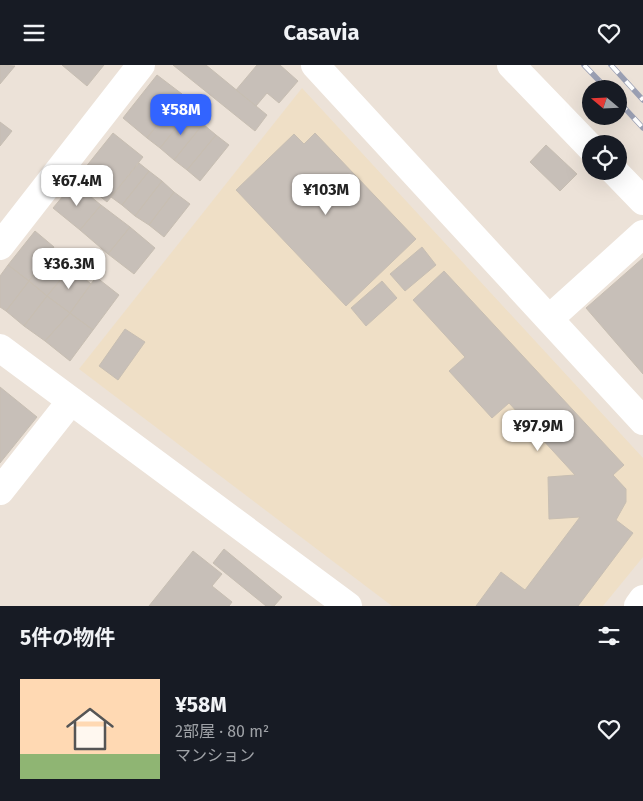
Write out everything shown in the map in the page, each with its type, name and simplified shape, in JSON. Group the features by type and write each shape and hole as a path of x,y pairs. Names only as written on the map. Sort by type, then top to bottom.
{"street":[{"path":"0,245 140,65"},
{"path":"315,65 643,421"},
{"path":"511,65 582,139"},
{"path":"623,180 643,201"},
{"path":"549,319 643,234"},
{"path":"0,348 340,604"},
{"path":"0,491 70,401"},
{"path":"638,606 643,599"}],"shaded area":[{"path":"302,88 643,458 643,557 603,606 392,606 79,369"}],"building":[{"path":"0,65 15,66 0,84"},
{"path":"62,65 104,65 87,86"},
{"path":"173,65 206,65 267,115 255,131"},
{"path":"257,65 280,65 298,81 279,103 267,93 256,106 236,90"},
{"path":"157,75 182,94 147,138 123,118"},
{"path":"175,102 188,113 160,148 147,138"},
{"path":"188,113 203,124 174,160 160,148"},
{"path":"0,122 12,131 0,146"},
{"path":"203,124 216,135 187,170 174,160"},
{"path":"113,133 143,157 107,202 77,178"},
{"path":"315,133 416,239 346,306 236,190 294,134 304,144"},
{"path":"216,135 229,145 200,181 187,170"},
{"path":"546,145 577,174 560,191 530,162"},
{"path":"139,163 149,171 122,205 111,197"},
{"path":"149,171 162,181 135,216 122,205"},
{"path":"162,181 174,192 149,225 135,216"},
{"path":"74,183 101,205 80,230 53,208"},
{"path":"174,192 190,204 164,237 149,225"},
{"path":"101,205 130,227 108,254 80,230"},
{"path":"130,227 155,248 134,274 108,254"},
{"path":"35,231 54,247 29,281 8,265"},
{"path":"422,247 436,265 405,291 390,274"},
{"path":"51,251 71,267 47,296 29,281"},
{"path":"643,258 643,374 586,308"},
{"path":"8,265 29,281 6,311 0,307 0,276"},
{"path":"71,267 91,284 70,313 47,296"},
{"path":"444,271 624,465 613,475 626,489 626,502 616,520 633,533 578,606 476,606 501,572 525,590 580,517 549,519 548,477 575,475 509,403 492,418 449,371 465,357 413,300"},
{"path":"96,277 119,295 93,330 70,313"},
{"path":"29,281 47,296 24,326 6,311"},
{"path":"382,281 397,298 366,326 351,308"},
{"path":"47,296 70,313 45,341 24,326"},
{"path":"70,313 93,330 70,361 45,341"},
{"path":"125,329 145,342 118,380 99,366"},
{"path":"0,387 37,417 0,463"},
{"path":"224,549 282,597 274,606 266,606 213,563"},
{"path":"193,551 222,574 212,586 232,602 229,606 149,606"}],"railway":[{"path":"584,65 598,80"},
{"path":"611,65 643,100"},
{"path":"628,112 643,128"}]}
